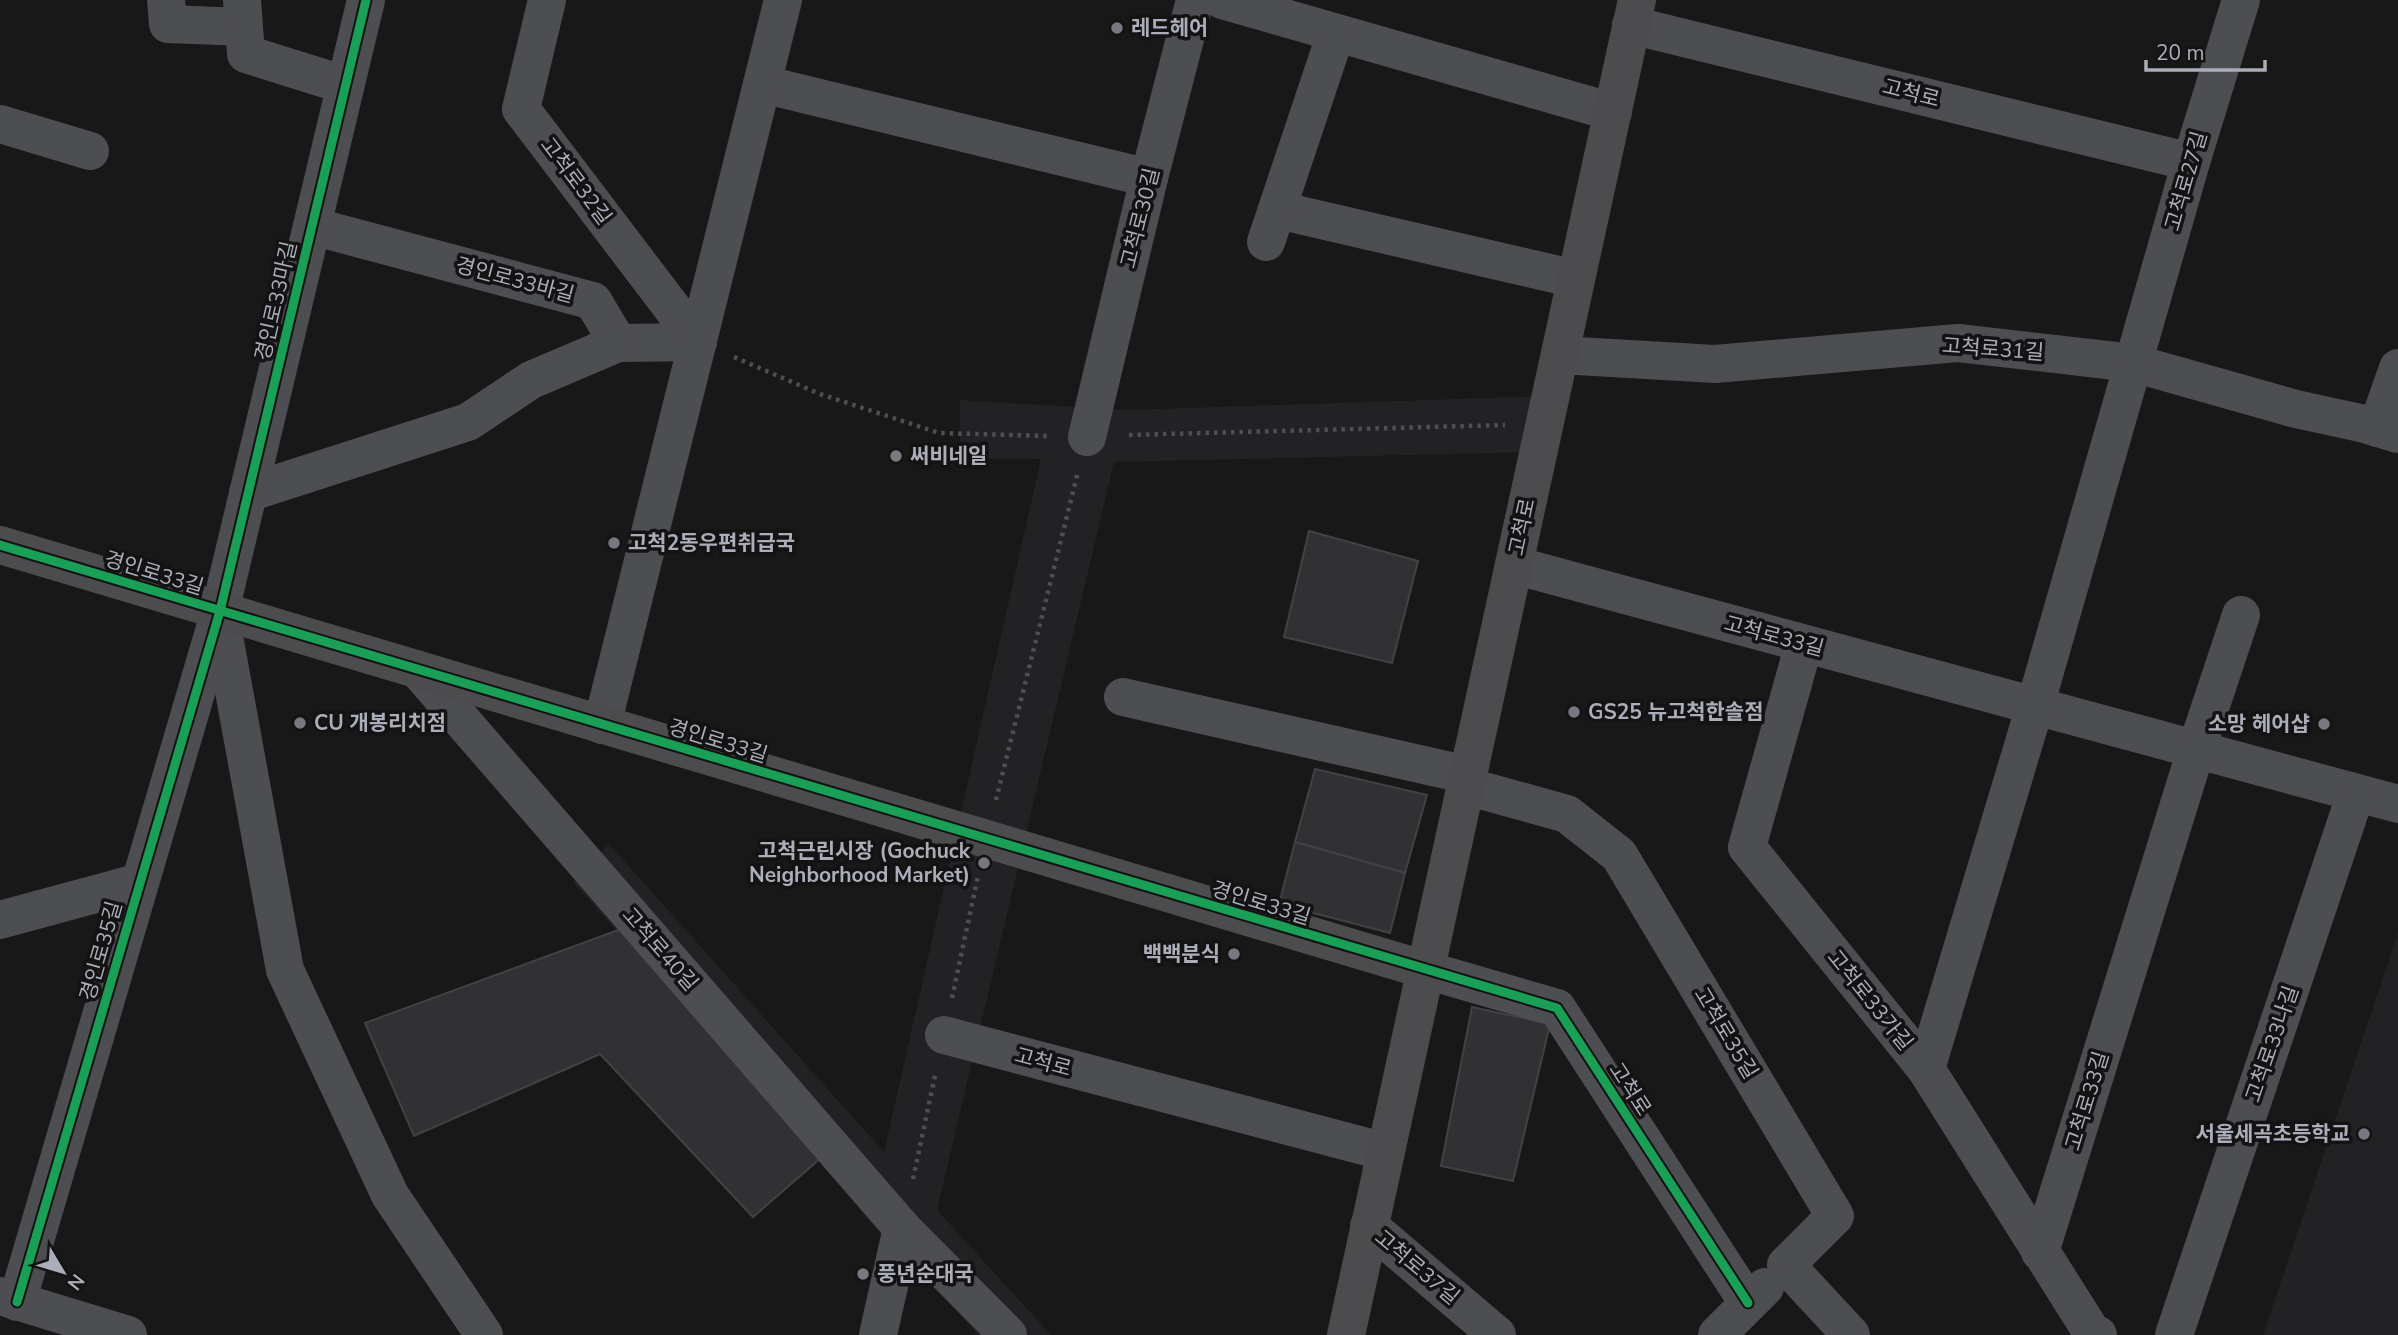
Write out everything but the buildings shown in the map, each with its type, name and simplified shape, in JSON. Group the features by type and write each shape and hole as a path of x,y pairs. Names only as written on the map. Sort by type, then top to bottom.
{"street":[{"path":"166,0 168,24 243,13 246,54 345,85"},
{"name":"경인로33마길","path":"220,611 366,0"},
{"name":"고척로32길","path":"548,0 521,109 698,342"},
{"path":"602,724 783,0"},
{"name":"고척로30길","path":"1087,437 1195,0"},
{"path":"1222,0 1613,112"},
{"name":"고척로27길","path":"2133,363 2241,0"},
{"name":"고척로","path":"1346,1335 1634,12 2191,162"},
{"path":"1336,33 1272,226 1576,279"},
{"path":"762,85 1149,178"},
{"path":"0,124 90,151"},
{"name":"경인로33바길","path":"312,226 593,301 618,343"},
{"path":"248,493 468,422 531,380 618,343 698,342"},
{"name":"고척로31길","path":"1560,355 1715,364 1958,342 2133,363 2295,409 2387,431 2398,368"},
{"path":"1926,1069 2035,706 2133,363"},
{"name":"경인로33길","path":"0,545 1426,970"},
{"name":"고척로33길","path":"1514,565 2398,804"},
{"path":"220,611 285,970 390,1195 484,1335"},
{"name":"경인로35길","path":"128,1335 9,1299 140,882 220,611"},
{"name":"고척로33길","path":"2040,1252 2196,750 2241,615"},
{"name":"고척로33가길","path":"1804,644 1747,847 1926,1069 2091,1331 2098,1335"},
{"name":"고척로40길","path":"418,670 902,1228 1008,1335"},
{"path":"1122,697 1467,780"},
{"name":"고척로35길","path":"1467,780 1567,814 1619,855 1835,1216 1786,1265"},
{"name":"고척로33나길","path":"2174,1335 2356,793"},
{"name":"경인로35길","path":"0,920 140,882"},
{"name":"고척로","path":"1426,970 1557,1008 1748,1303"},
{"name":"고척로","path":"944,1035 1386,1152"},
{"name":"고척로37길","path":"1369,1226 1497,1335"},
{"path":"878,1335 902,1228"},
{"path":"1717,1335 1786,1265 1851,1335"}],"path":[{"path":"698,342 820,394 939,433 1087,437"}],"shaded area":[{"name":"고척근린시장 (Gochuck Neighborhood Market)","path":"1551,396 1539,452 1114,462 937,1210 1051,1335 978,1335 573,882 609,844 884,1152 1041,459 960,458 960,400 1124,410"},
{"name":"서울세곡초등학교","path":"2398,933 2398,1335 2263,1335"}],"cycle path":[{"path":"17,1302 220,611 366,0"},
{"path":"0,545 1557,1008 1748,1303"}],"place":[{"name":"레드헤어","path":"1117,28"},
{"name":"써비네일","path":"896,456"},
{"name":"고척2동우편취급국","path":"614,543"},
{"name":"GS25 뉴고척한솔점","path":"1574,712"},
{"name":"CU 개봉리치점","path":"300,723"},
{"name":"소망 헤어샵","path":"2324,724"},
{"name":"고척근린시장 (Gochuck Neighborhood Market)","path":"984,863"},
{"name":"백백분식","path":"1234,954"},
{"name":"서울세곡초등학교","path":"2364,1134"},
{"name":"풍년순대국","path":"863,1274"}]}
